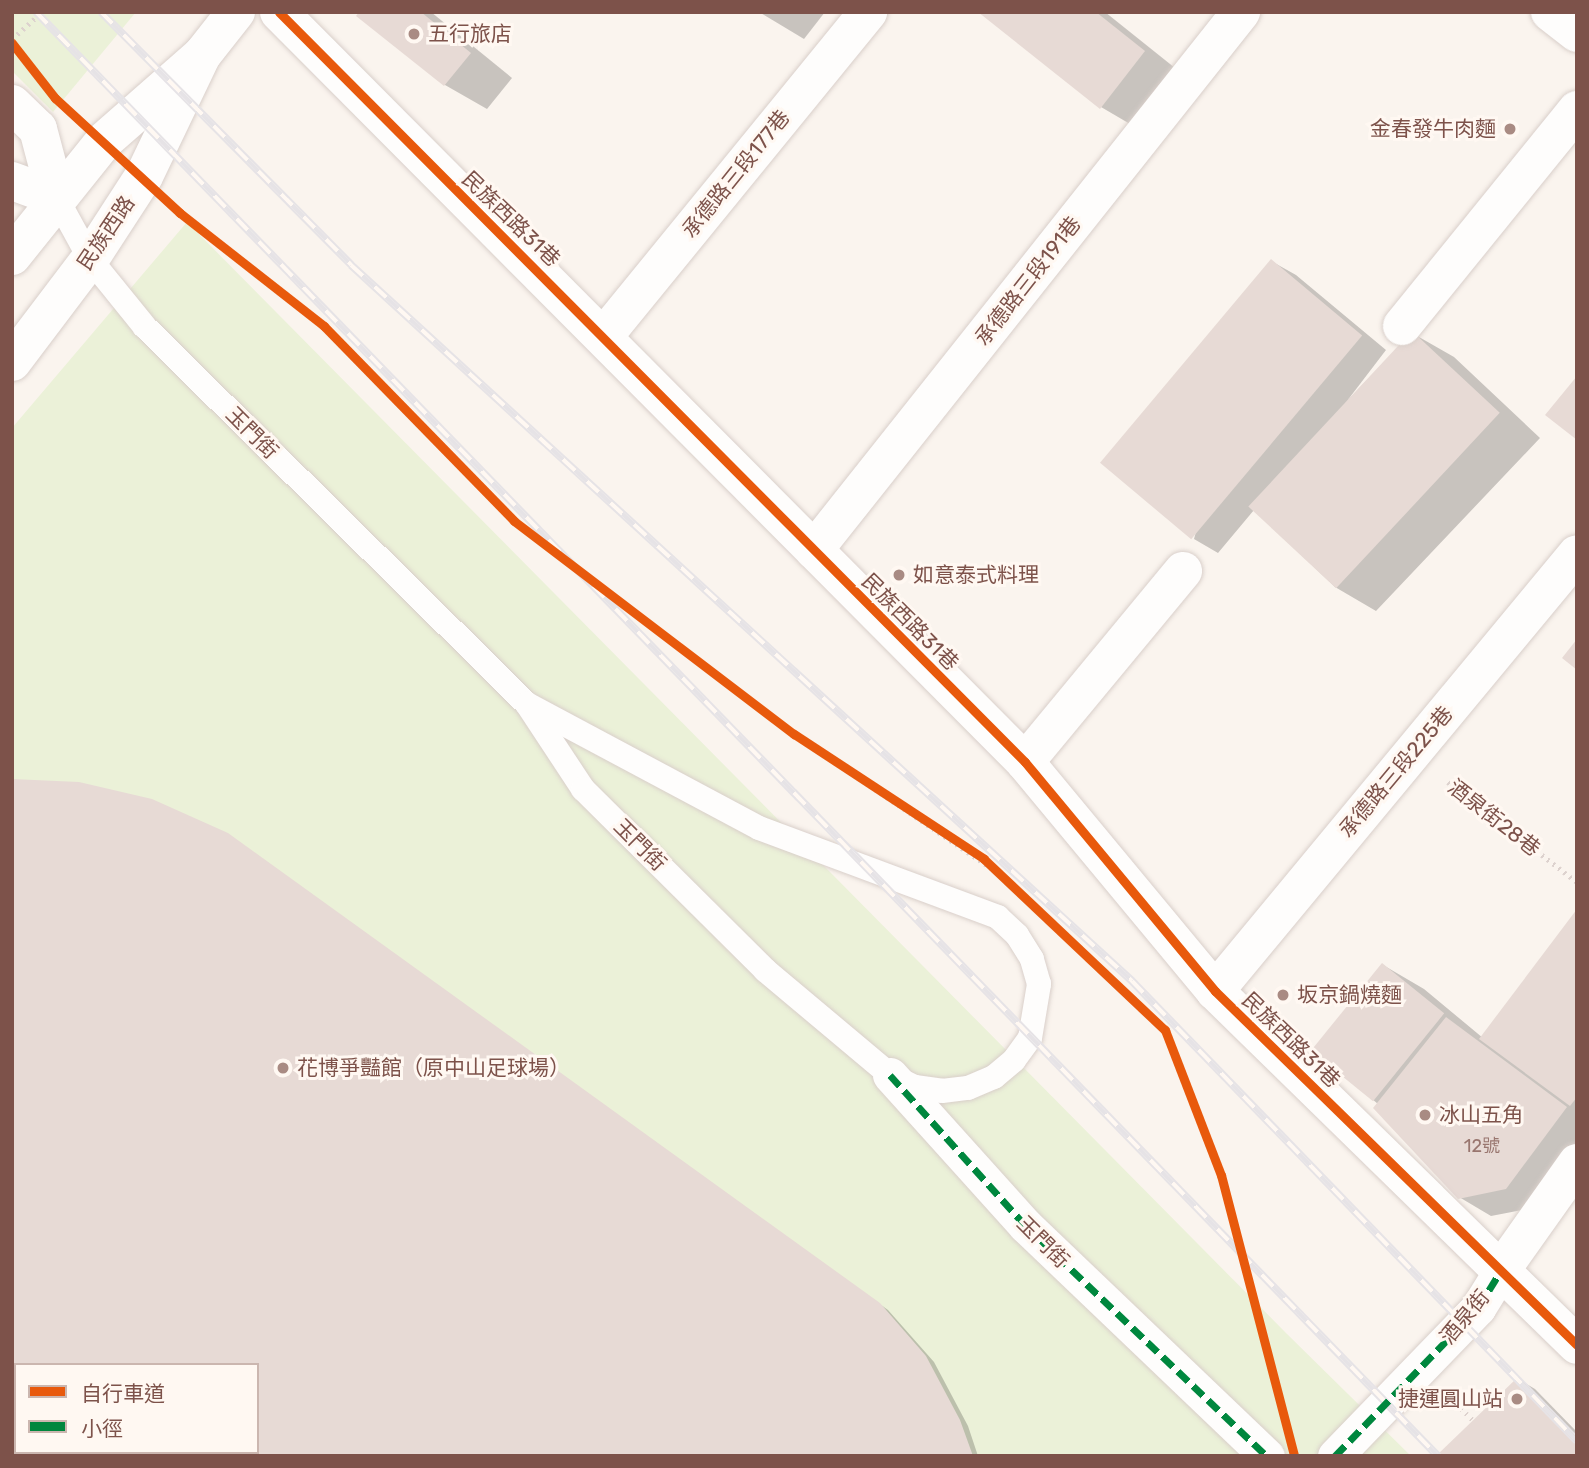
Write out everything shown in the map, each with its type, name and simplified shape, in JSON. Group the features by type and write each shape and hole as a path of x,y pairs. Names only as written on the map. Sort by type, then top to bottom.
{"street":[{"name":"民族西路","path":"12,256 56,197 104,141 202,55 236,12"},
{"name":"民族西路31巷","path":"279,12 1025,762 1215,991 1577,1345"},
{"name":"承德路三段177巷","path":"604,336 868,12"},
{"name":"承德路三段191巷","path":"814,550 1241,12"},
{"path":"1550,12 1577,33"},
{"name":"民族西路","path":"12,362 90,258 144,176 202,55"},
{"path":"12,104 37,130 56,197"},
{"path":"1402,326 1577,110"},
{"path":"12,181 56,197"},
{"name":"承德路三段225巷","path":"1215,991 1577,554"},
{"path":"1025,762 1183,571"},
{"name":"玉門街","path":"890,1075 1026,1226 1267,1456"},
{"name":"酒泉街","path":"1335,1456 1478,1308 1502,1269 1577,1163"}],"lane":[{"name":"玉門街","path":"56,197 90,258 145,327 527,704 583,789 765,970 890,1075"},
{"path":"527,704 759,828 973,906 998,917 1017,935 1032,959 1039,984 1030,1038 1014,1060 993,1077 968,1088 942,1091 915,1087 890,1075"}],"path":[{"path":"12,39 42,12"},
{"path":"180,213 324,326 514,521 794,734 984,859 1004,878"},
{"path":"1065,935 1165,1030 1221,1175 1283,1416"},
{"path":"1461,1408 1473,1420"}],"green space":[{"path":"12,12 136,12 53,112 12,71"},
{"path":"187,222 1286,1333 1411,1456 12,1456 12,428"}],"building":[{"name":"五行旅店","path":"359,12 421,12 471,53 444,86 356,16"},
{"path":"978,12 1096,12 1145,51 1100,109"},
{"path":"1271,259 1362,335 1191,539 1100,463"},
{"path":"1412,331 1500,413 1336,588 1248,507"},
{"path":"1577,376 1577,440 1545,415"},
{"path":"1577,639 1577,670 1562,658"},
{"name":"花博爭豔館（原中山足球場）","path":"12,779 79,782 152,799 228,833 880,1303 926,1356 960,1420 973,1456 12,1456"},
{"path":"1577,909 1577,1097 1570,1106 1479,1039"},
{"path":"1382,963 1444,1013 1373,1101 1311,1051"},
{"path":"1446,1017 1567,1107 1506,1189 1458,1199 1373,1108"},
{"name":"捷運圓山站","path":"1518,1377 1577,1438 1577,1456 1436,1456"}],"railway":[{"path":"36,12 1438,1456"},
{"path":"101,12 351,265 1132,981 1577,1441"}],"marked path":[{"path":"890,1075 1026,1226 1267,1456"},
{"path":"1335,1456 1478,1308 1502,1269"}],"cycle path":[{"path":"279,12 1025,762 1215,991 1577,1345"},
{"path":"12,43 55,98 180,213 324,326 514,521 794,734 984,859 1165,1030 1221,1175 1294,1456"}],"place":[{"name":"五行旅店","path":"414,34"},
{"name":"金春發牛肉麵","path":"1510,129"},
{"name":"如意泰式料理","path":"899,575"},
{"name":"坂京鍋燒麵","path":"1283,995"},
{"name":"花博爭豔館（原中山足球場）","path":"283,1068"},
{"name":"冰山五角","path":"1425,1115"},
{"name":"捷運圓山站","path":"1517,1399"}]}
